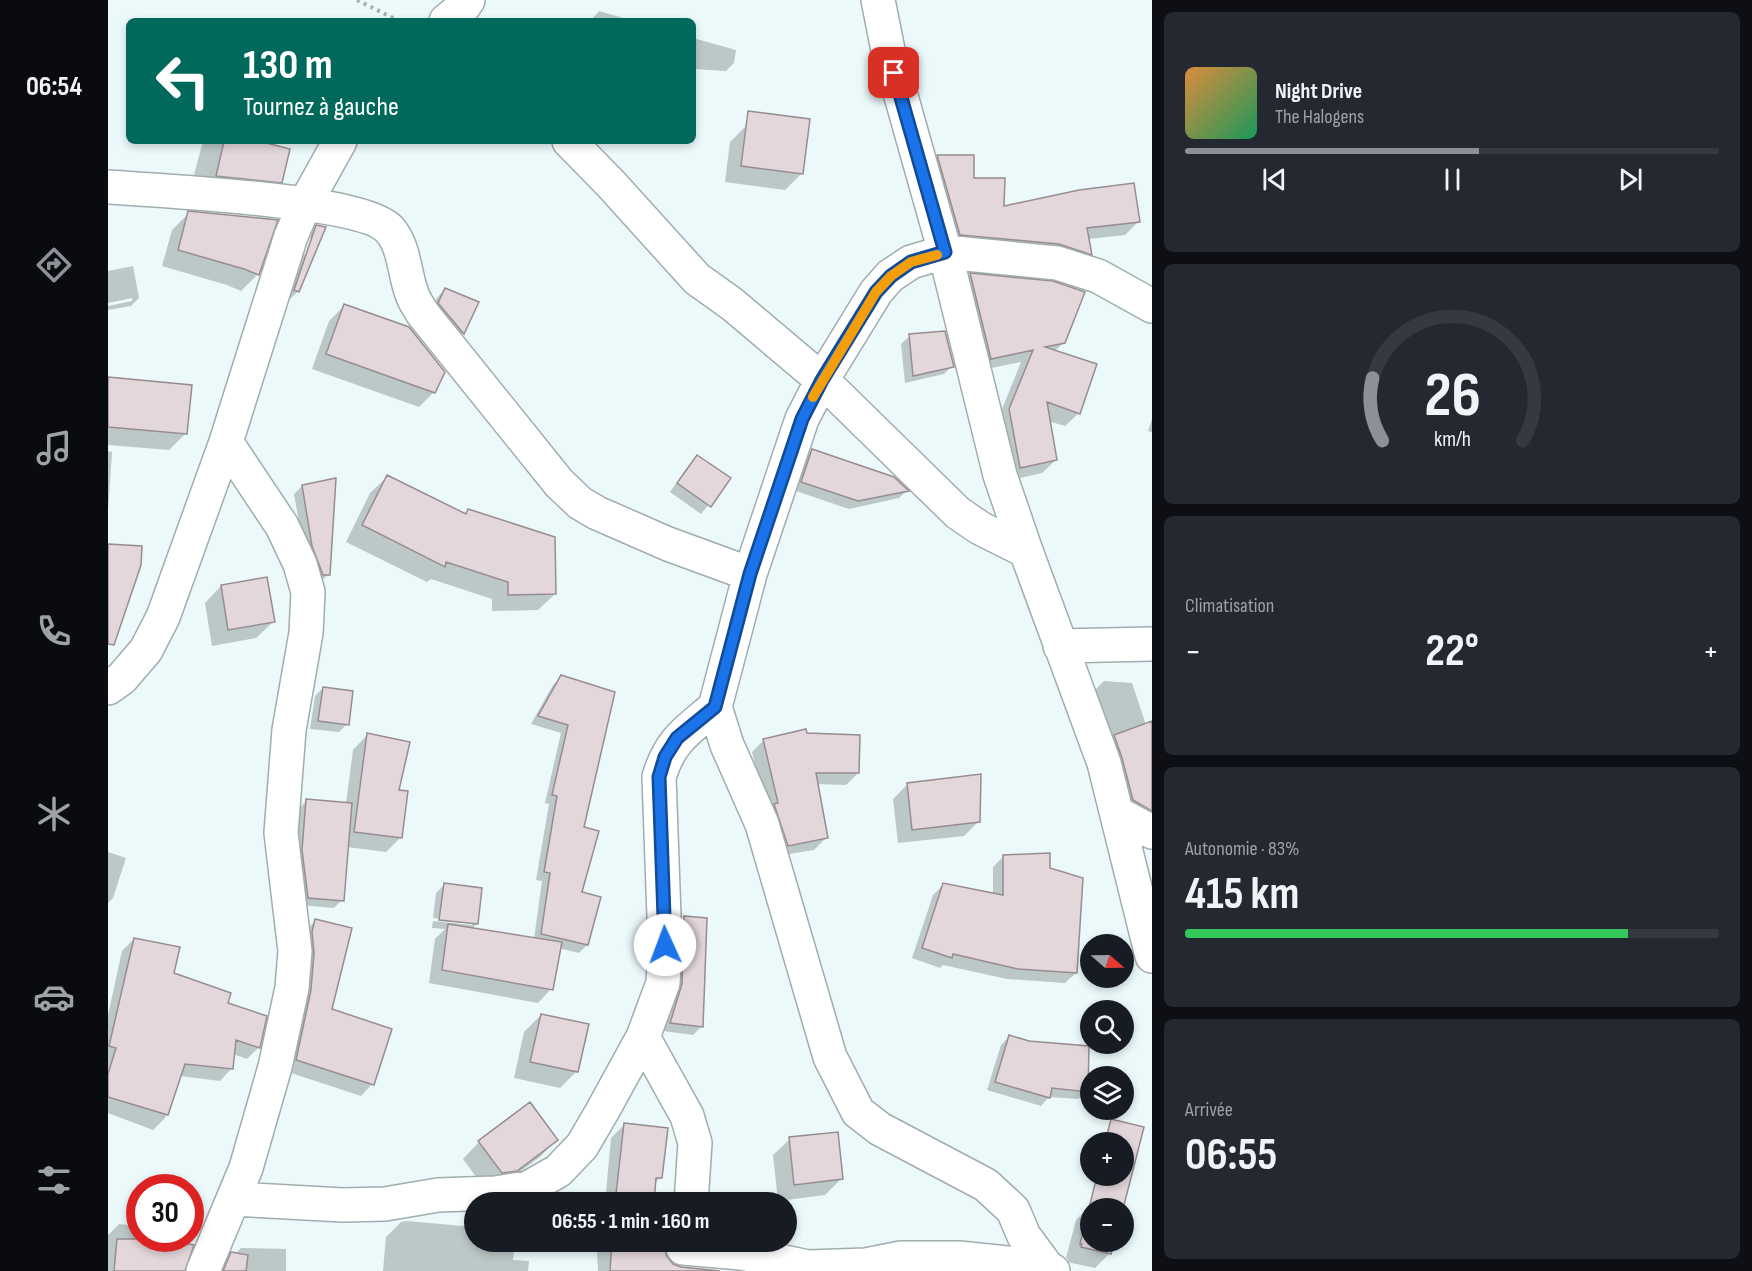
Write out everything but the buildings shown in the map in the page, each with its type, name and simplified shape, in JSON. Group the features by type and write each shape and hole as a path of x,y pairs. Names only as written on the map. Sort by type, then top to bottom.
{"street":[{"path":"450,18 468,0"},
{"path":"878,0 888,50 945,252 1000,475 1104,763 1152,956"},
{"path":"108,688 122,678 146,650 163,617 226,442 291,236 305,204 338,144"},
{"path":"572,144 697,279 732,304 822,380 958,513 980,528 1026,552"},
{"path":"108,188 232,196 305,204 376,220 388,228 399,242 412,295 428,321 543,466 580,503 597,513 668,544 750,574"},
{"path":"1050,1269 1024,1236 1013,1210 986,1185 880,1129 858,1112 830,1057 762,824 723,735 715,707 750,574 802,419 822,380 876,292 891,276 911,262 945,252 1057,263 1098,276 1152,306"},
{"path":"203,1271 246,1168 275,1067 292,988 295,951 281,833 289,730 306,633 308,592 300,564 282,526 226,442"},
{"path":"1060,646 1152,644"},
{"path":"234,1199 343,1205 385,1204 438,1195 495,1193 528,1188 558,1171 582,1146 643,1037 663,983 665,945 659,777 665,757 677,738 715,707"},
{"path":"1117,813 1152,832"},
{"path":"643,1037 687,1116 695,1143 692,1192"},
{"path":"681,1254 741,1253 808,1267 866,1265 901,1258 959,1258 1050,1269"}],"path":[{"path":"357,0 393,18"}],"slow traffic":[{"path":"813,397 876,292 891,276 911,262 937,255"}],"route":[{"path":"665,945 659,797 659,777 665,757 677,738 715,707 750,574 802,419 822,380 876,292 891,276 911,262 945,252 894,73"}]}
